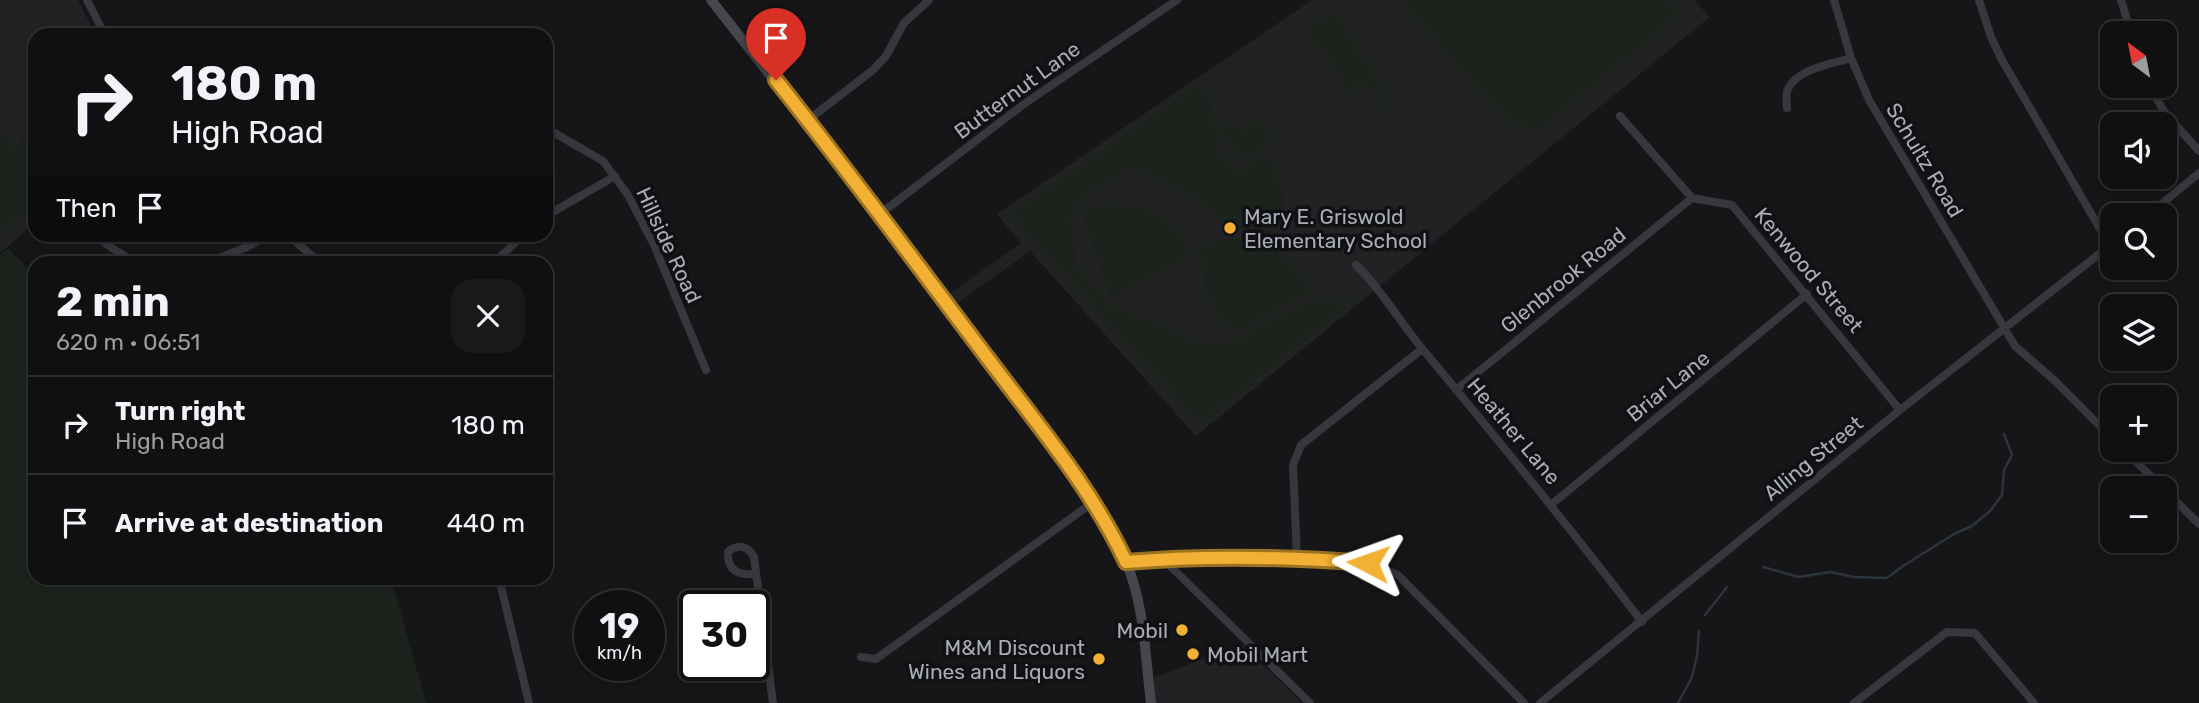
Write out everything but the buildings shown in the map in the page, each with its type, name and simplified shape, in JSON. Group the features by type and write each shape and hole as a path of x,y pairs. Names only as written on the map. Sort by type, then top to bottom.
{"main road":[{"path":"711,0 880,214 1093,503 1117,542 1140,606 1150,703"}],"street":[{"path":"87,0 101,28"},
{"path":"808,120 873,70 886,57 904,23 929,0"},
{"name":"Butternut Lane","path":"880,214 1024,104 1177,0"},
{"name":"Schultz Road","path":"1834,0 1851,58 1869,100 2015,346 2100,426"},
{"path":"1979,0 2002,60 2100,226"},
{"path":"2121,0 2127,21"},
{"path":"1787,108 1787,91 1795,80 1820,67 1851,58"},
{"path":"2156,98 2165,113 2199,151"},
{"path":"1620,116 1692,198"},
{"name":"Hillside Road","path":"553,132 603,161 628,195 654,245 706,370"},
{"path":"2163,203 2199,173"},
{"path":"553,212 615,176"},
{"name":"Kenwood Street","path":"1692,198 1732,205 1900,410"},
{"name":"Glenbrook Road","path":"1456,390 1692,198"},
{"path":"103,242 124,256"},
{"path":"224,256 256,242"},
{"path":"296,242 312,256"},
{"path":"501,256 516,242"},
{"name":"Alling Street","path":"1540,703 1900,410 2100,254"},
{"name":"Heather Lane","path":"1356,265 1380,292 1422,349 1552,504 1642,622"},
{"name":"Briar Lane","path":"1552,504 1807,294"},
{"path":"1297,558 1293,465 1301,445 1422,349"},
{"path":"2136,462 2151,476"},
{"path":"2177,502 2199,524"},
{"path":"862,657 876,659 1093,503"},
{"path":"1126,562 1163,559 1297,558 1368,563 1398,575 1524,703"},
{"path":"1163,559 1310,703"},
{"path":"756,574 773,703"},
{"path":"501,585 529,703"},
{"path":"1854,703 1947,632 1975,633 2034,703"}],"shaded area":[{"path":"0,0 78,0 92,28 28,28 28,229 0,253"},
{"name":"Mary E. Griswold Elementary School","path":"1312,0 1694,0 1710,17 1196,436 1030,251 955,305 948,295 1021,243 997,214"},
{"path":"1398,0 1669,0 1682,14 1540,130 1510,125"},
{"path":"1334,10 1386,89 1380,95 1393,112 1388,115 1368,90 1360,86 1354,89 1351,99 1342,87 1343,82 1318,47 1311,45 1303,32 1327,12"},
{"path":"1196,85 1209,93 1216,129 1230,117 1241,130 1258,116 1275,136 1245,163 1216,130 1218,148 1239,172 1268,150 1283,194 1281,212 1269,238 1221,222 1194,198 1133,168 1084,197 1071,218 1076,264 1112,305 1155,321 1199,342 1230,342 1310,301 1359,297 1200,426 1009,214"},
{"path":"0,127 15,146 28,136 28,212 0,235"},
{"path":"1103,204 1146,208 1158,213 1178,228 1194,254 1119,296 1109,295 1081,210"},
{"path":"1220,238 1249,238 1272,247 1296,267 1313,293 1238,332 1227,330 1208,301 1199,245"},
{"path":"8,249 28,268 28,585 393,585 426,703 0,703 0,255"},
{"path":"1242,644 1302,703 1155,703 1153,678"}],"waterway":[{"path":"1763,567 1799,577 1830,572 1854,577 1886,578 1954,534 1972,526 1990,511 2002,495 2004,470 2012,455 2004,434"},
{"path":"1705,615 1727,587"},
{"path":"1678,703 1692,677 1699,631"}],"place":[{"name":"Mary E. Griswold Elementary School","path":"1230,228"},
{"name":"Mobil","path":"1182,630"},
{"name":"Mobil Mart","path":"1193,654"},
{"name":"M&M Discount Wines and Liquors","path":"1099,659"}],"route":[{"path":"776,80 1045,435 1093,503 1126,562 1163,559 1297,558 1368,563"}]}
